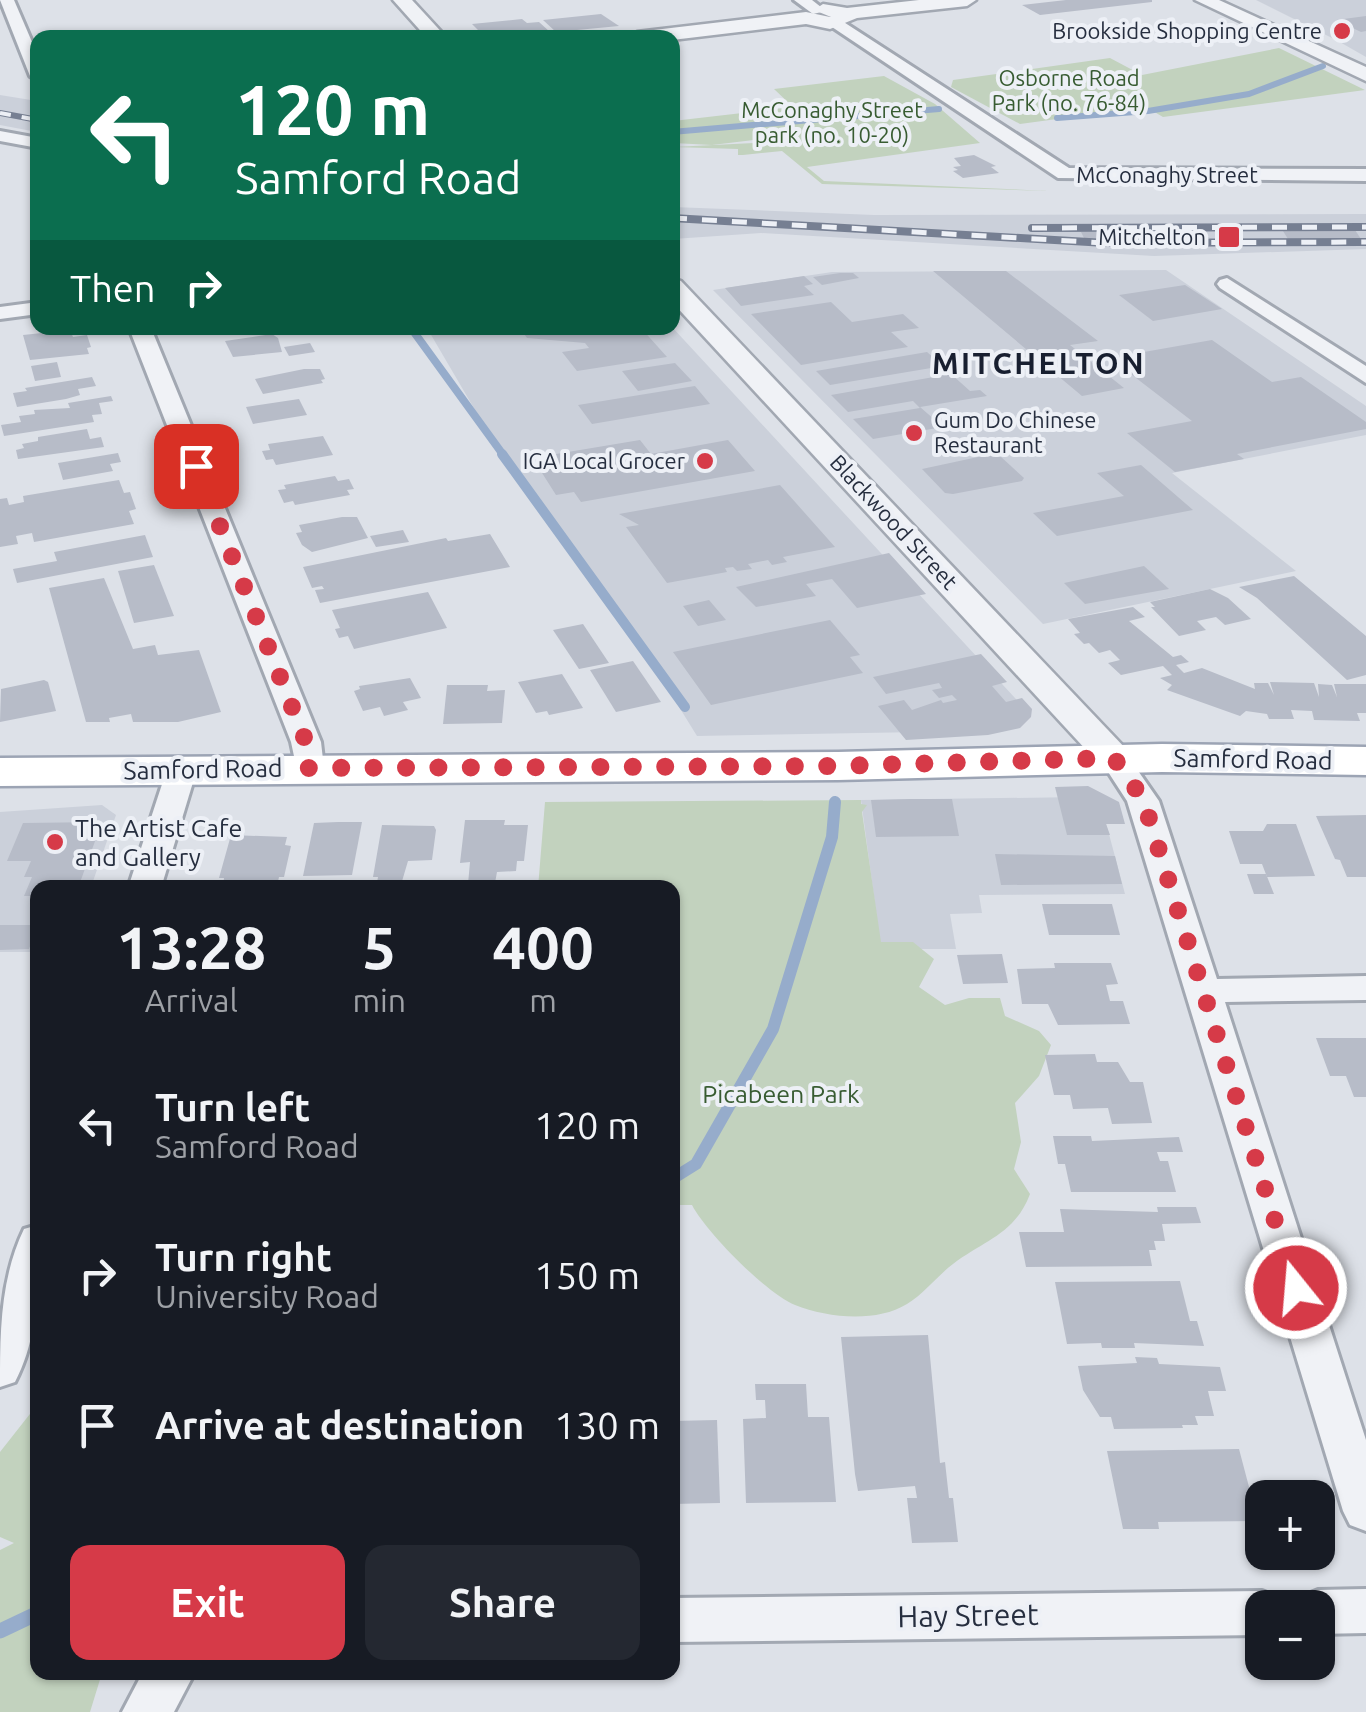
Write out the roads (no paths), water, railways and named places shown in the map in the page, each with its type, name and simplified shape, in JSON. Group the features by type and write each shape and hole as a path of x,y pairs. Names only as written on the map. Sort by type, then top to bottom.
{"main road":[{"name":"Samford Road","path":"0,772 838,766 1114,758 1366,761"}],"street":[{"path":"6,0 7,20 30,62"},
{"path":"402,0 430,30"},
{"path":"680,32 821,13 967,0"},
{"path":"1204,0 1360,72"},
{"path":"1235,0 1322,44 1360,72"},
{"name":"McConaghy Street","path":"821,13 1066,174 1366,175"},
{"path":"0,136 30,142"},
{"path":"1226,284 1366,376"},
{"name":"Blackwood Street","path":"680,295 1114,758"},
{"path":"0,314 30,309"},
{"path":"143,335 306,742 308,768"},
{"path":"1114,758 1143,801 1366,1511"},
{"path":"147,880 182,769"},
{"path":"1204,990 1366,988"},
{"path":"0,1370 30,1267"},
{"name":"Hay Street","path":"680,1620 1245,1612"},
{"path":"1335,1612 1366,1612"},
{"path":"146,1712 165,1680"}],"waterway":[{"path":"1057,118 1148,111 1249,94 1323,66"},
{"path":"680,131 939,109"},
{"path":"416,335 504,456"},
{"path":"502,454 685,707"},
{"path":"680,1174 696,1164 773,1029 832,837 835,802"},
{"path":"0,1631 30,1617"}],"railway":[{"path":"0,113 30,119"},
{"path":"680,218 1106,243 1366,242"},
{"path":"1032,228 1366,227"}],"place":[{"name":"Brookside Shopping Centre","path":"1342,31"},
{"name":"Mitchelton","path":"1229,237"},
{"name":"Gum Do Chinese Restaurant","path":"914,433"},
{"name":"IGA Local Grocer","path":"705,461"},
{"name":"The Artist Cafe and Gallery","path":"55,842"}],"district":[{"name":"MITCHELTON","path":"1039,364"}],"park label":[{"name":"Osborne Road Park (no. 76-84)","path":"1069,90"},
{"name":"McConaghy Street park (no. 10-20)","path":"832,122"},
{"name":"Picabeen Park","path":"781,1094"}]}
